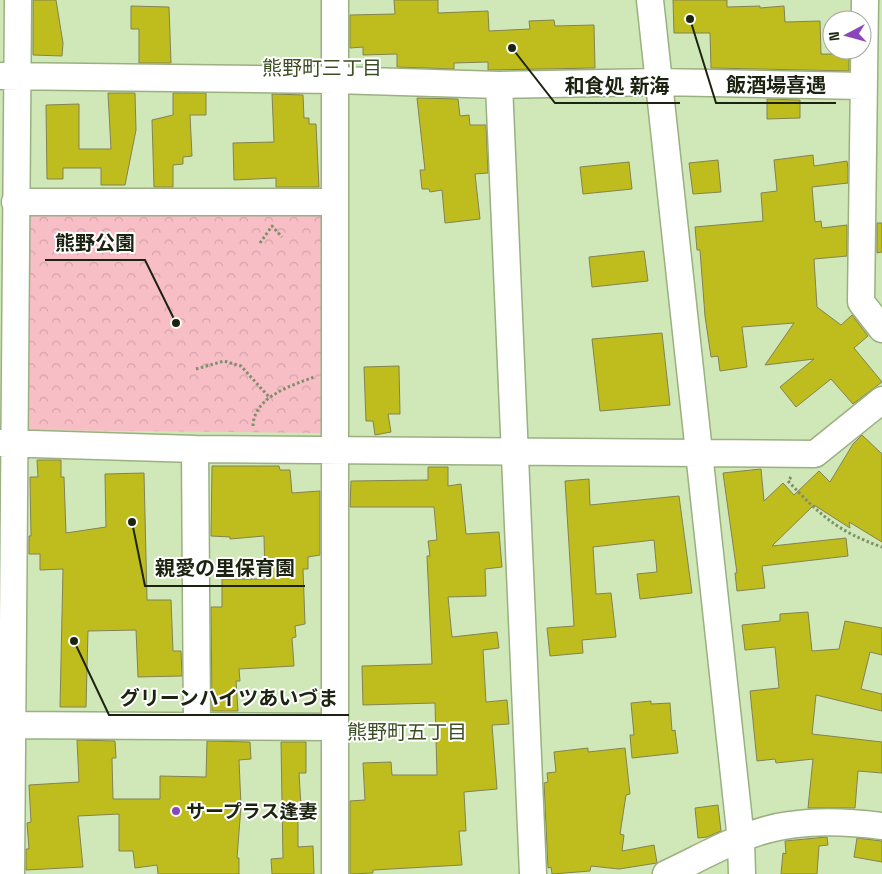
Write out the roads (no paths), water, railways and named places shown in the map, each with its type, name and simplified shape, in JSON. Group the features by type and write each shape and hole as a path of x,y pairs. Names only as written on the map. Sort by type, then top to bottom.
{"street":[{"path":"11,874 6,725 7,443 15,202 8,76 18,0"},
{"path":"335,0 335,874"},
{"path":"650,0 741,840 742,874"},
{"path":"864,0 861,302 882,329"},
{"path":"8,76 336,80 499,85 658,82 862,86"},
{"path":"499,85 533,874"},
{"path":"15,202 334,202"},
{"path":"7,443 196,450 334,449 815,454 882,400"},
{"path":"196,450 197,726"},
{"path":"6,725 335,727"},
{"path":"666,874 741,840 790,824 853,822 882,826"}],"place":[{"name":"飯酒場喜遇","path":"690,19"},
{"name":"和食処 新海","path":"512,48"},
{"name":"熊野公園","path":"176,323"},
{"name":"親愛の里保育園","path":"132,522"},
{"name":"グリーンハイツあいづま","path":"74,641"},
{"name":"サープラス逢妻","path":"176,811"}],"district":[{"name":"熊野町三丁目","path":"322,68"},
{"name":"熊野町五丁目","path":"407,732"}]}
